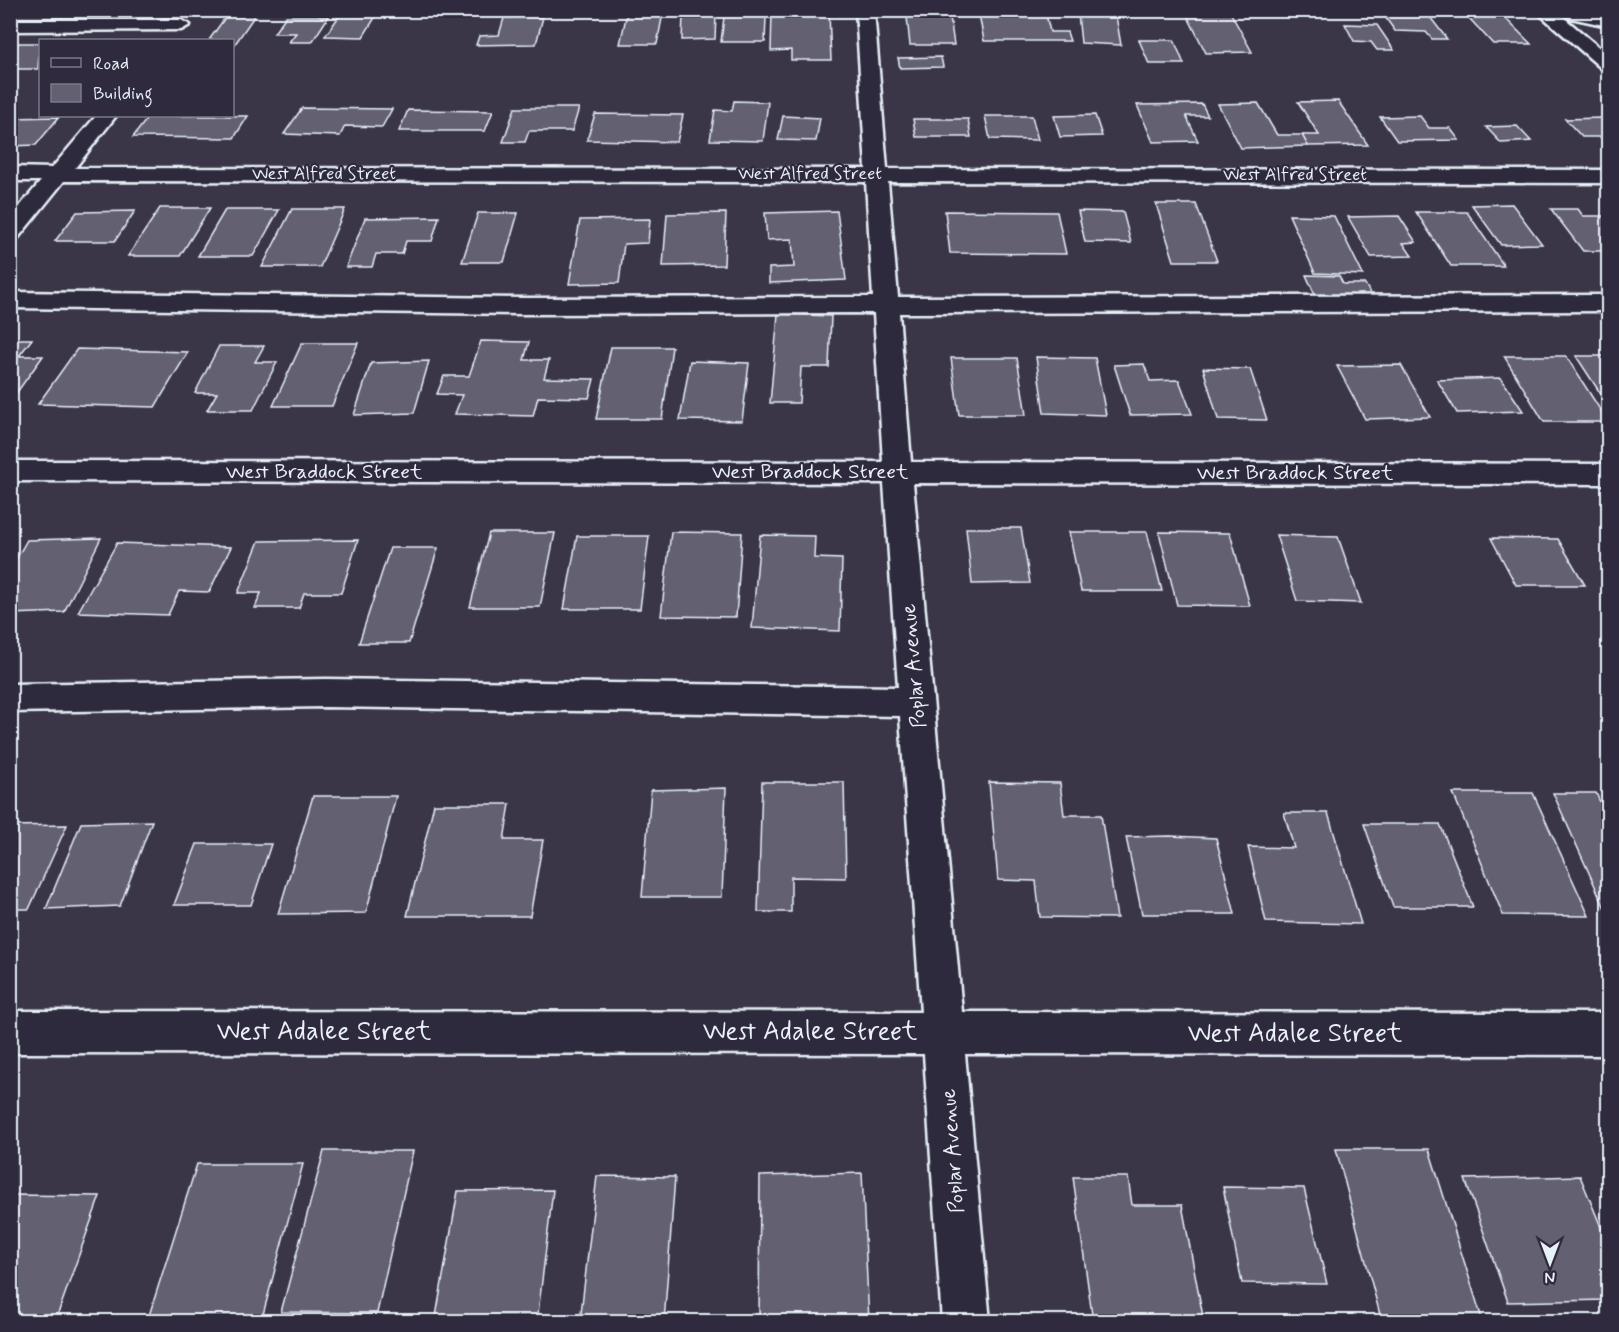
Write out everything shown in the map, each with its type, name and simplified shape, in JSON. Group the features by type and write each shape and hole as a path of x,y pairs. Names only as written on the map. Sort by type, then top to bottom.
{"street":[{"name":"Poplar Avenue","path":"865,10 898,472 966,1322"},
{"path":"1544,10 1608,64"},
{"path":"1559,10 1608,21"},
{"path":"10,26 187,18"},
{"path":"169,39 187,18"},
{"path":"10,233 104,117"},
{"name":"West Alfred Street","path":"10,174 876,173 1608,176"},
{"path":"10,300 523,306 1608,303"},
{"name":"West Braddock Street","path":"10,471 1608,474"},
{"path":"10,698 326,693 916,702"},
{"name":"West Adalee Street","path":"10,1032 1608,1034"}],"building":[{"path":"1229,10 1252,52 1206,53 1185,11"},
{"path":"627,13 663,13 657,44 620,44"},
{"path":"772,13 829,13 831,60 791,60 791,50 771,51"},
{"path":"979,14 1046,14 1050,32 1067,32 1070,41 984,41"},
{"path":"1078,14 1116,16 1121,45 1081,43"},
{"path":"227,15 255,15 234,46 234,39 210,39"},
{"path":"340,15 376,16 363,37 325,36"},
{"path":"683,15 716,15 715,39 682,40"},
{"path":"286,16 329,16 312,42 289,42 296,33 274,33"},
{"path":"543,17 536,44 476,45 479,36 499,35 504,18"},
{"path":"724,17 766,17 765,42 721,42"},
{"path":"907,17 950,17 954,45 910,45"},
{"path":"1385,17 1430,17 1447,39 1432,39 1426,32 1395,31"},
{"path":"1468,17 1504,17 1531,44 1493,44"},
{"path":"1345,24 1377,25 1394,50 1377,50 1371,42 1354,41"},
{"path":"1139,40 1174,40 1184,64 1149,64"},
{"path":"19,43 39,43 38,69 10,69 10,52"},
{"path":"941,57 943,67 900,68 898,58"},
{"path":"734,101 768,102 763,141 710,140 715,110 732,111"},
{"path":"1338,101 1368,145 1308,146 1302,135 1319,135 1298,102"},
{"path":"1258,103 1277,135 1302,135 1308,146 1241,148 1218,104"},
{"path":"1202,104 1208,116 1186,116 1198,141 1153,142 1137,105"},
{"path":"302,108 392,109 382,127 345,126 340,136 284,134"},
{"path":"515,108 579,108 572,131 529,131 525,142 503,142"},
{"path":"408,110 493,111 485,131 399,131"},
{"path":"595,114 683,115 677,142 587,140"},
{"path":"1095,115 1102,136 1060,137 1054,116"},
{"path":"248,116 234,138 133,137 148,117"},
{"path":"783,116 820,118 816,141 778,140"},
{"path":"985,116 1032,116 1038,140 990,139"},
{"path":"1420,116 1429,128 1450,128 1459,140 1397,141 1380,117"},
{"path":"59,117 36,145 10,146 12,118"},
{"path":"1602,118 1608,124 1608,137 1582,137 1565,119"},
{"path":"913,119 968,119 971,137 916,137"},
{"path":"1517,126 1531,141 1501,143 1486,127"},
{"path":"1156,204 1196,204 1217,261 1174,261"},
{"path":"1512,204 1542,244 1501,245 1472,205"},
{"path":"160,208 210,208 180,256 128,256"},
{"path":"292,209 345,209 320,267 262,267"},
{"path":"1551,209 1578,209 1583,216 1607,216 1608,254 1606,251 1583,251"},
{"path":"225,210 279,210 253,256 198,256"},
{"path":"135,211 115,241 55,241 77,212"},
{"path":"837,211 846,280 769,283 769,268 794,267 792,239 767,240 765,213"},
{"path":"945,211 1057,212 1066,254 950,253"},
{"path":"1078,211 1123,212 1131,243 1085,242"},
{"path":"1416,212 1467,212 1504,266 1451,266"},
{"path":"478,213 518,213 504,262 462,262"},
{"path":"726,213 724,265 663,266 667,214"},
{"path":"1289,215 1334,216 1363,275 1315,273"},
{"path":"1399,216 1416,242 1403,243 1412,256 1371,257 1348,217"},
{"path":"439,217 432,241 406,241 402,254 376,254 372,267 346,267 365,218"},
{"path":"650,219 648,243 624,244 619,283 569,284 580,220"},
{"path":"1306,275 1339,276 1343,284 1365,284 1371,295 1315,295"},
{"path":"778,314 831,316 829,367 801,367 799,403 770,403"},
{"path":"10,339 32,339 19,356 43,356 10,402"},
{"path":"481,341 529,342 524,360 549,360 544,378 594,379 589,398 538,397 533,416 455,414 462,395 437,394 444,376 469,376"},
{"path":"302,343 358,343 332,406 273,406"},
{"path":"219,346 264,346 255,362 277,362 253,410 207,410 217,393 195,393"},
{"path":"611,347 672,347 662,419 596,419"},
{"path":"77,349 188,352 155,407 38,404"},
{"path":"1504,356 1566,356 1608,422 1544,422"},
{"path":"1576,356 1608,356 1608,405"},
{"path":"1036,357 1095,358 1106,415 1044,413"},
{"path":"951,358 1017,358 1026,415 959,415"},
{"path":"429,361 414,413 354,415 371,363"},
{"path":"690,361 749,363 742,421 680,420"},
{"path":"1144,364 1150,381 1179,380 1192,414 1130,415 1114,365"},
{"path":"1401,365 1430,417 1365,419 1337,366"},
{"path":"1203,368 1250,369 1267,420 1218,419"},
{"path":"1501,378 1523,411 1457,413 1437,380"},
{"path":"966,528 1021,528 1030,583 972,584"},
{"path":"671,532 742,533 736,617 661,616"},
{"path":"1069,532 1147,532 1162,591 1081,591"},
{"path":"1159,532 1230,533 1250,606 1177,605"},
{"path":"489,533 555,533 540,607 470,607"},
{"path":"760,535 815,536 814,558 842,559 840,631 752,628"},
{"path":"1276,535 1338,537 1361,603 1297,601"},
{"path":"577,536 649,536 640,609 564,609"},
{"path":"101,538 64,612 10,614 10,570 27,540"},
{"path":"1491,538 1558,539 1585,585 1516,585"},
{"path":"358,540 341,593 304,593 299,608 255,608 261,593 238,593 259,541"},
{"path":"117,543 231,547 209,592 179,591 168,615 78,612"},
{"path":"390,548 438,548 409,643 359,643"},
{"path":"762,782 844,782 846,878 791,877 791,912 758,912"},
{"path":"989,782 1060,783 1064,815 1101,815 1117,918 1040,917 1036,881 998,880"},
{"path":"726,788 722,897 642,897 651,790"},
{"path":"1453,793 1533,793 1589,916 1503,915"},
{"path":"1553,793 1596,793 1608,820 1608,915"},
{"path":"313,796 396,796 366,913 278,914"},
{"path":"434,804 510,804 504,840 543,840 530,916 407,916"},
{"path":"1284,813 1328,813 1361,924 1266,922 1248,847 1294,848"},
{"path":"152,821 120,906 46,909 81,823"},
{"path":"1364,824 1440,824 1473,907 1393,907"},
{"path":"67,825 29,909 10,909 10,826"},
{"path":"1126,837 1216,838 1235,914 1142,914"},
{"path":"197,844 271,844 251,905 174,905"},
{"path":"1336,1149 1429,1149 1483,1322 1382,1322"},
{"path":"324,1151 413,1151 377,1313 281,1312"},
{"path":"197,1164 303,1164 261,1322 147,1322"},
{"path":"862,1173 869,1322 759,1322 760,1176"},
{"path":"597,1176 675,1177 664,1322 580,1322"},
{"path":"1580,1176 1608,1244 1608,1300 1508,1302 1465,1179"},
{"path":"1073,1177 1128,1177 1132,1205 1182,1205 1204,1322 1093,1322"},
{"path":"1223,1187 1304,1188 1327,1284 1242,1283"},
{"path":"553,1190 537,1322 435,1322 458,1191"},
{"path":"10,1195 100,1196 55,1322 10,1322"}]}
